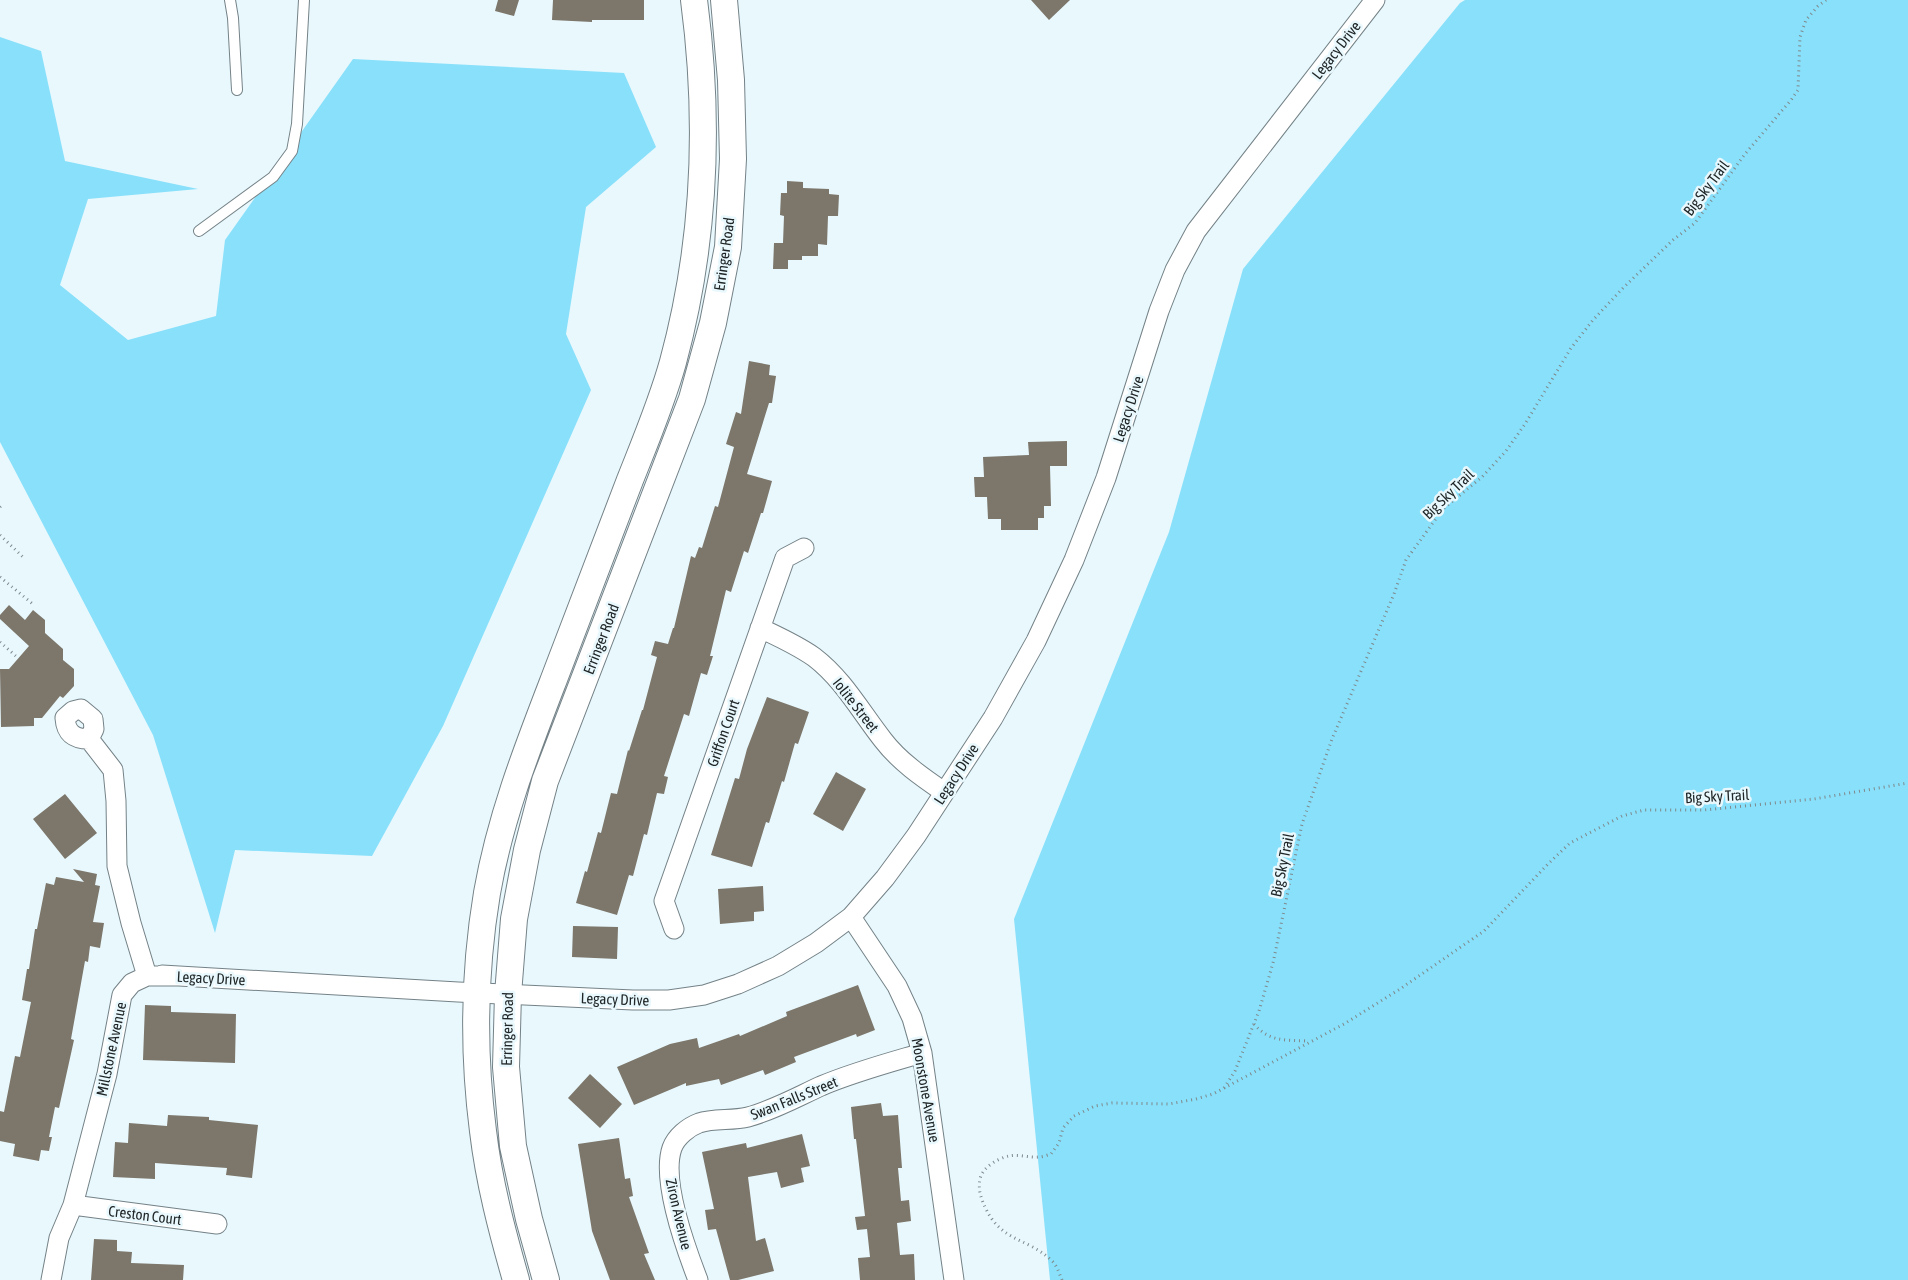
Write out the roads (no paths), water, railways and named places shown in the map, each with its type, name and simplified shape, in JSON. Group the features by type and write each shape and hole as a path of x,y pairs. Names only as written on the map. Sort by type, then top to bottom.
{"main road":[{"name":"Erringer Road","path":"516,1280 492,1189 477,1079 479,956 487,894 508,803 527,747 651,426 672,364 689,291 697,237 703,167 702,86 694,0"},
{"name":"Erringer Road","path":"546,1280 529,1219 514,1146 506,1067 508,994 514,918 527,850 545,781 676,444 692,399 713,323 728,247 732,159 731,80 724,0"}],"street":[{"name":"Legacy Drive","path":"478,993 633,1000 669,1000 704,995 738,984 778,966 816,943 851,917 890,871 916,836 993,718 1036,640 1074,560 1106,478 1159,311 1175,270 1196,231 1375,0"},
{"name":"Griffon Court","path":"674,929 664,901 784,558 804,548"},
{"name":"Iolite Street","path":"760,628 789,641 815,658 838,679 884,742 918,774 944,792"},
{"path":"89,739 113,770 116,801 117,866 154,975 478,993"},
{"name":"Moonstone Avenue","path":"851,917 897,986 912,1018 922,1053 954,1280"},
{"name":"Millstone Avenue","path":"51,1280 59,1238 73,1205 107,1074 122,995 132,983 154,975"},
{"name":"Swan Falls Street","path":"672,1146 683,1132 699,1123 747,1117 775,1108 823,1086 872,1067 922,1053"},
{"name":"Ziron Avenue","path":"672,1146 669,1172 672,1196 689,1256 698,1280"},
{"name":"Creston Court","path":"73,1205 217,1224"}],"lane":[{"path":"230,0 233,18 237,90"},
{"path":"199,231 273,177 292,151 297,124 304,0"}]}
